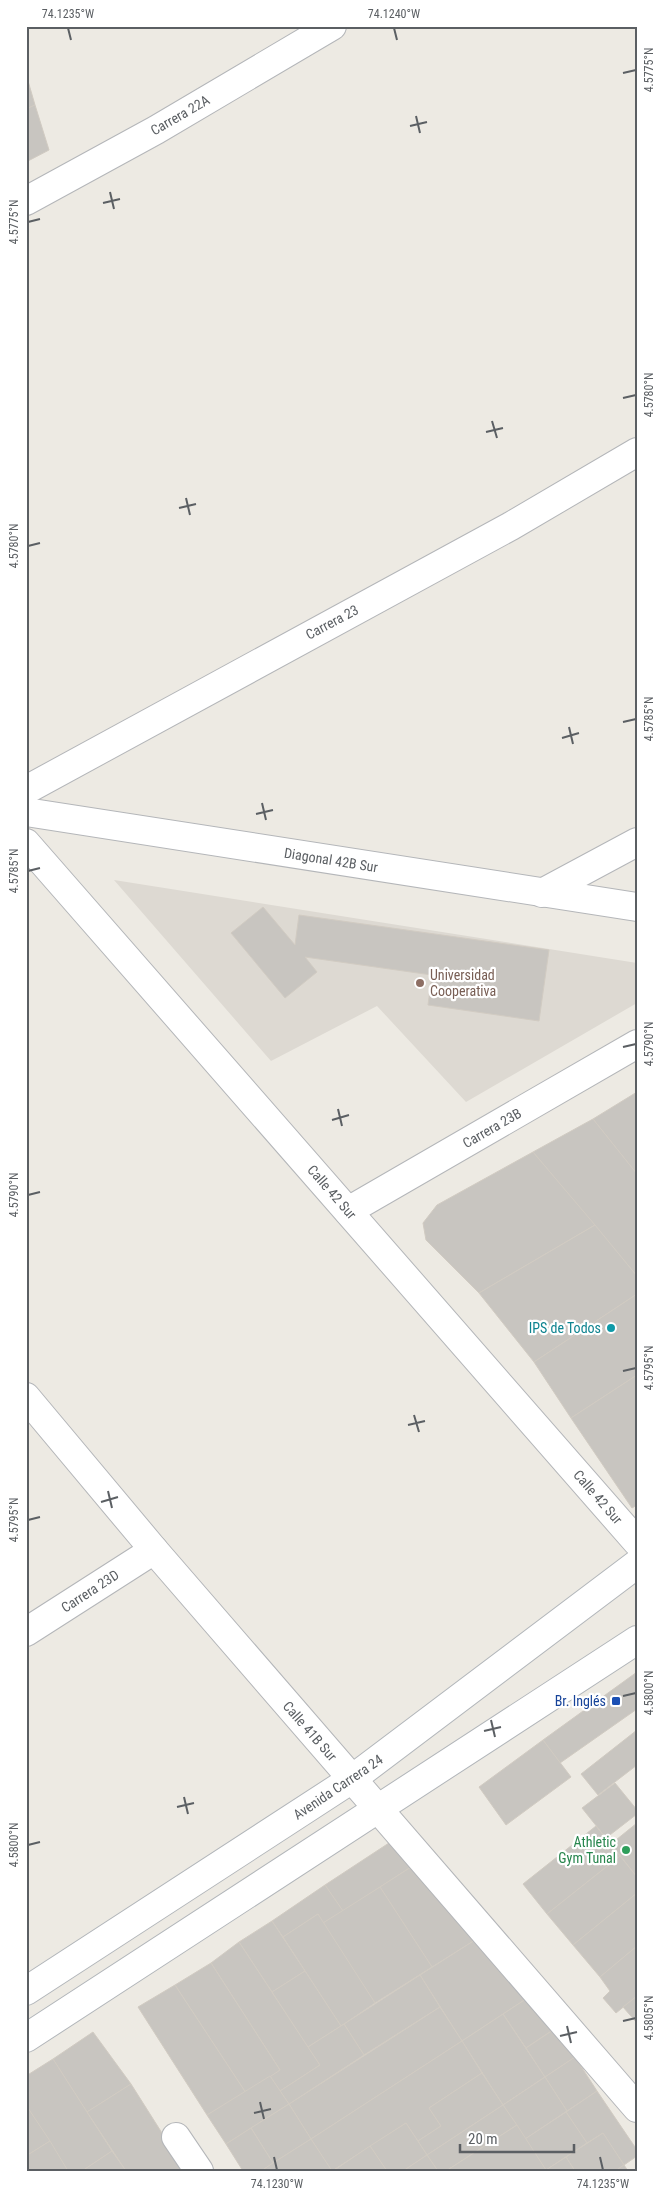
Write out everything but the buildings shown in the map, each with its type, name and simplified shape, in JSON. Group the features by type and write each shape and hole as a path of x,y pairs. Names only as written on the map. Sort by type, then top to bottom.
{"street":[{"name":"Carrera 22A","path":"26,201 156,130 332,26"},
{"name":"Carrera 23","path":"26,790 511,526 637,452"},
{"name":"Diagonal 42B Sur","path":"26,812 637,907"},
{"path":"542,892 637,842"},
{"name":"Calle 42 Sur","path":"26,843 637,1542"},
{"name":"Carrera 23B","path":"348,1211 637,1044"},
{"name":"Calle 41B Sur","path":"26,1397 154,1550 637,2108"},
{"name":"Carrera 23D","path":"26,1632 154,1550"},
{"name":"Avenida Carrera 24","path":"26,1991 352,1779 637,1564"},
{"path":"26,2038 637,1640"},
{"path":"176,2138 200,2171"}],"shaded area":[{"name":"Universidad Cooperativa","path":"114,880 637,963 637,1003 466,1102 377,1006 271,1061"}],"place":[{"name":"Universidad Cooperativa","path":"420,983"},
{"name":"IPS de Todos","path":"611,1328"},
{"name":"Br. Inglés","path":"616,1701"},
{"name":"Athletic Gym Tunal","path":"626,1850"}]}
